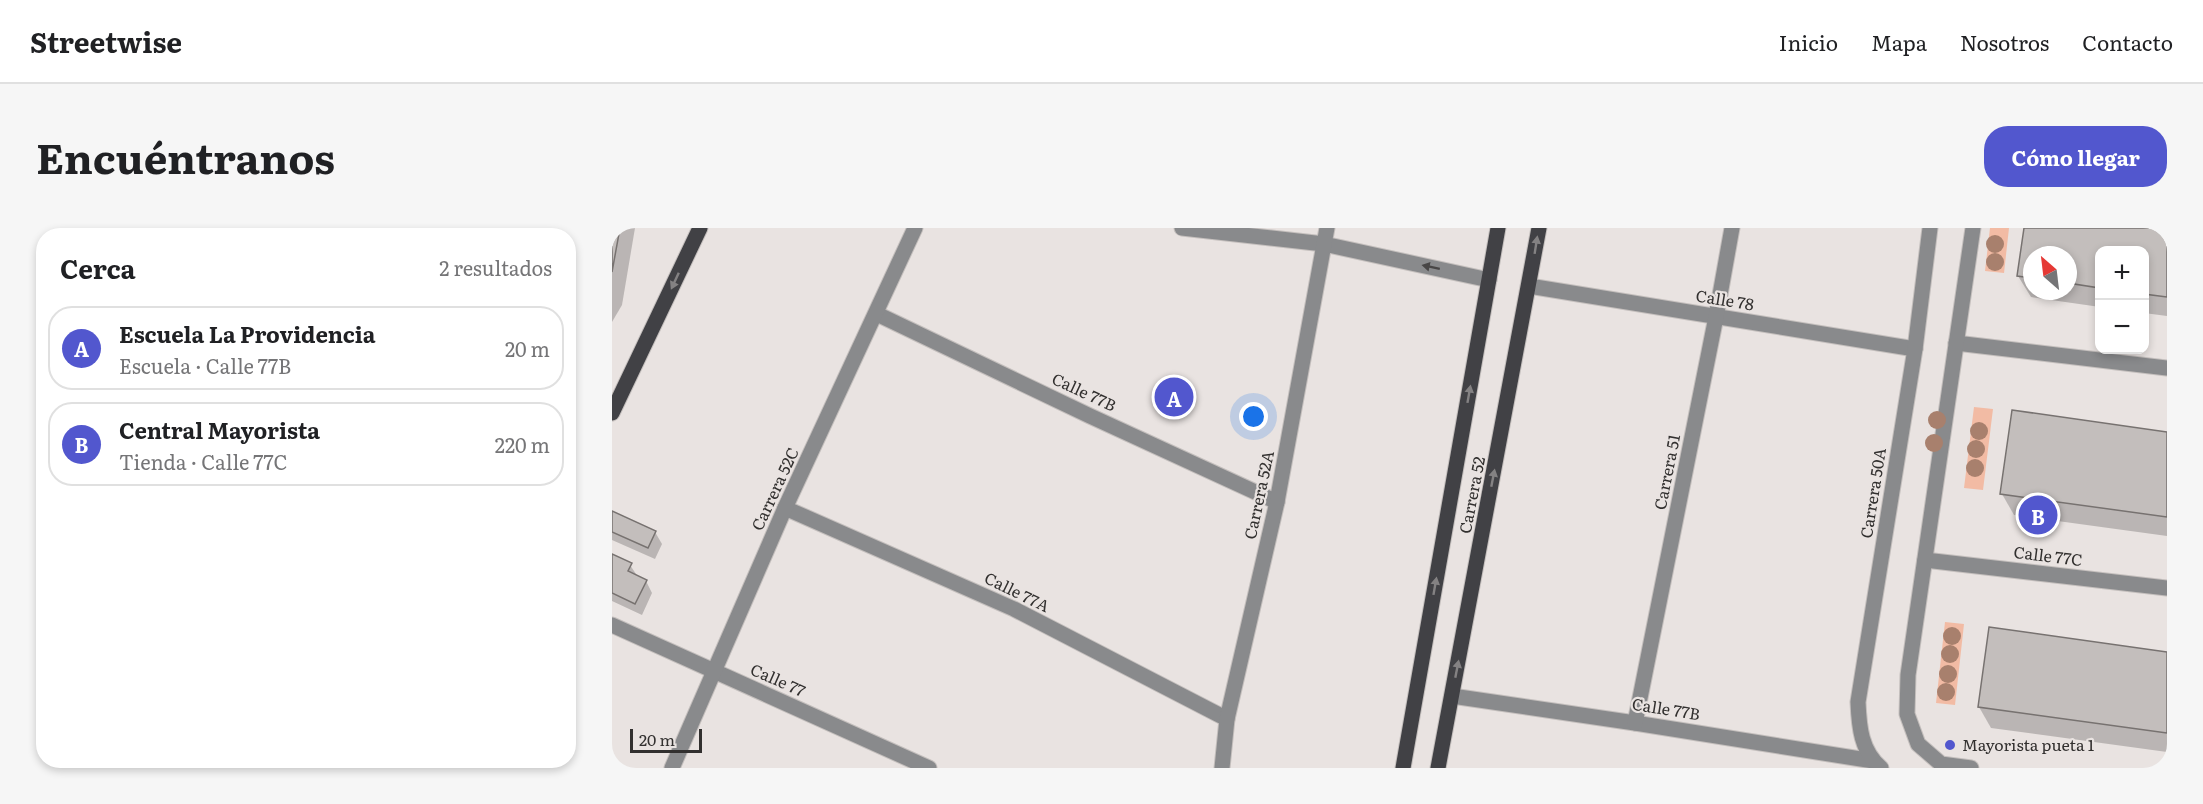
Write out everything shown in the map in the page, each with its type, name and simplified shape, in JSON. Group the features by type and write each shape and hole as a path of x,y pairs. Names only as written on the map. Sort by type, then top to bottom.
{"main road":[{"path":"612,413 700,228"},
{"name":"Carrera 52","path":"1403,768 1498,228"},
{"name":"Carrera 52","path":"1438,768 1539,228"}],"street":[{"name":"Carrera 52C","path":"672,768 785,508 915,228"},
{"path":"1182,228 1324,244 1489,280"},
{"name":"Carrera 52A","path":"1222,768 1227,719 1277,502 1327,228"},
{"name":"Carrera 51","path":"1635,723 1732,228"},
{"name":"Carrera 50A","path":"1877,764 1860,732 1858,702 1915,349 1930,228"},
{"path":"1971,768 1941,764 1918,744 1907,714 1908,675 1973,228"},
{"name":"Calle 78","path":"1529,286 1915,349"},
{"name":"Calle 77B","path":"877,314 1089,416 1277,502"},
{"path":"1956,343 2167,368"},
{"name":"Calle 77A","path":"785,508 1014,609 1227,719"},
{"name":"Calle 77C","path":"1925,560 2167,588"},
{"name":"Calle 77","path":"612,625 929,768"},
{"name":"Calle 77B","path":"1452,696 1635,723 1877,764"}],"shaded area":[{"path":"1990,228 2009,228 2004,273 1985,271"},
{"path":"1974,407 1993,409 1983,490 1964,488"},
{"path":"1945,622 1964,624 1955,705 1936,703"}],"building":[{"path":"612,228 620,228 612,272"},
{"path":"2024,228 2167,228 2167,297 2149,295 2149,246 2095,246 2095,287 2077,284 2077,246 2023,246 2023,277 2017,276"},
{"path":"2012,410 2167,432 2167,517 2000,494"},
{"path":"612,511 656,531 648,548 612,532"},
{"path":"612,554 632,563 628,571 647,580 635,604 612,593"},
{"path":"1989,627 2167,652 2167,733 1978,707"}],"place":[{"name":"Escuela La Providencia","path":"1174,397"},
{"name":"Central Mayorista","path":"2038,515"},
{"name":"Mayorista pueta 1","path":"1950,745"}]}
